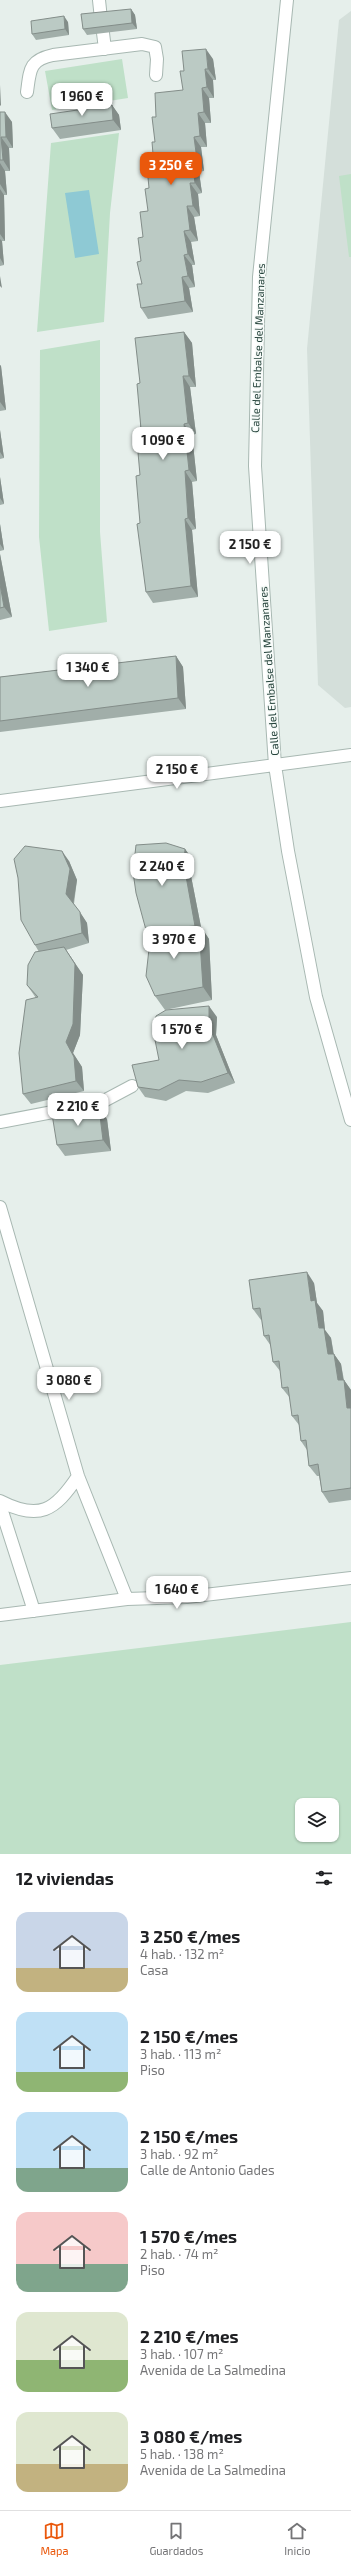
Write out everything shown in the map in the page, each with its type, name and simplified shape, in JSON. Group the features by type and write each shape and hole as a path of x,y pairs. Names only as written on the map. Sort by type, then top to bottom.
{"street":[{"path":"99,0 101,19"},
{"name":"Calle del Embalse del Manzanares","path":"287,0 259,278 256,450 275,765 288,851 316,997 351,1120"},
{"path":"104,33 105,49"},
{"path":"26,92 31,66 41,57 142,44 155,47 156,75"},
{"path":"0,801 351,755"},
{"path":"0,1122 100,1103 132,1086"},
{"path":"0,1207 78,1476 127,1599"},
{"path":"0,1501 27,1512 50,1508 69,1489 78,1476"},
{"path":"0,1505 34,1611"},
{"path":"0,1615 127,1599 187,1598 351,1578"}],"shaded area":[{"path":"351,11 351,707 345,708 318,685 307,349 339,20"}],"green space":[{"path":"122,59 128,98 52,110 45,71"},
{"path":"119,133 110,213 104,322 37,332 51,143"},
{"path":"351,174 351,257 349,257 339,176"},
{"path":"100,340 100,532 107,622 49,631 39,537 40,350"},
{"path":"351,1622 351,1854 0,1854 0,1665"}],"water":[{"path":"89,190 99,254 75,258 65,193"}],"building":[{"path":"131,9 132,23 83,29 81,14"},
{"path":"64,16 65,29 32,34 31,21"},
{"path":"206,49 208,69 205,69 207,87 202,88 204,112 198,113 200,136 194,137 197,160 192,161 195,183 190,183 193,206 187,206 190,230 184,231 188,254 184,255 188,276 182,277 185,301 141,308 137,284 142,284 137,262 141,261 138,238 143,237 140,212 148,211 145,189 149,188 147,167 154,166 152,142 155,142 152,117 156,117 155,93 183,90 180,71 184,71 182,51"},
{"path":"112,105 113,120 52,128 50,114"},
{"path":"0,112 5,112 6,137 1,137 3,160 0,160"},
{"path":"184,332 189,376 183,376 188,423 184,424 189,470 185,471 188,518 185,519 191,586 146,592 137,524 140,523 136,476 140,475 136,430 141,429 137,384 140,383 135,338"},
{"path":"0,584 4,607 0,608"},
{"path":"176,656 178,698 0,721 0,677"},
{"path":"166,843 185,849 184,865 195,926 146,930 136,893 133,872 136,845"},
{"path":"25,846 62,851 70,869 66,894 80,912 82,933 35,945 21,920 18,878 14,859"},
{"path":"199,926 203,987 155,996 146,976 149,949 145,930"},
{"path":"64,947 75,964 73,1024 66,1042 74,1057 76,1081 23,1094 19,1053 26,1000 38,997 27,985 28,965 35,952"},
{"path":"209,1006 209,1025 228,1073 201,1082 179,1080 159,1090 138,1087 132,1065 159,1060 154,1035 156,1016 166,1010"},
{"path":"99,1108 103,1140 57,1145 52,1114"},
{"path":"307,1272 311,1301 315,1300 319,1328 324,1328 328,1354 334,1354 338,1380 344,1380 347,1408 351,1408 351,1488 322,1492 318,1464 309,1466 306,1440 301,1441 298,1415 292,1416 288,1387 282,1388 279,1361 273,1362 269,1335 264,1336 260,1308 253,1309 249,1280"}]}
